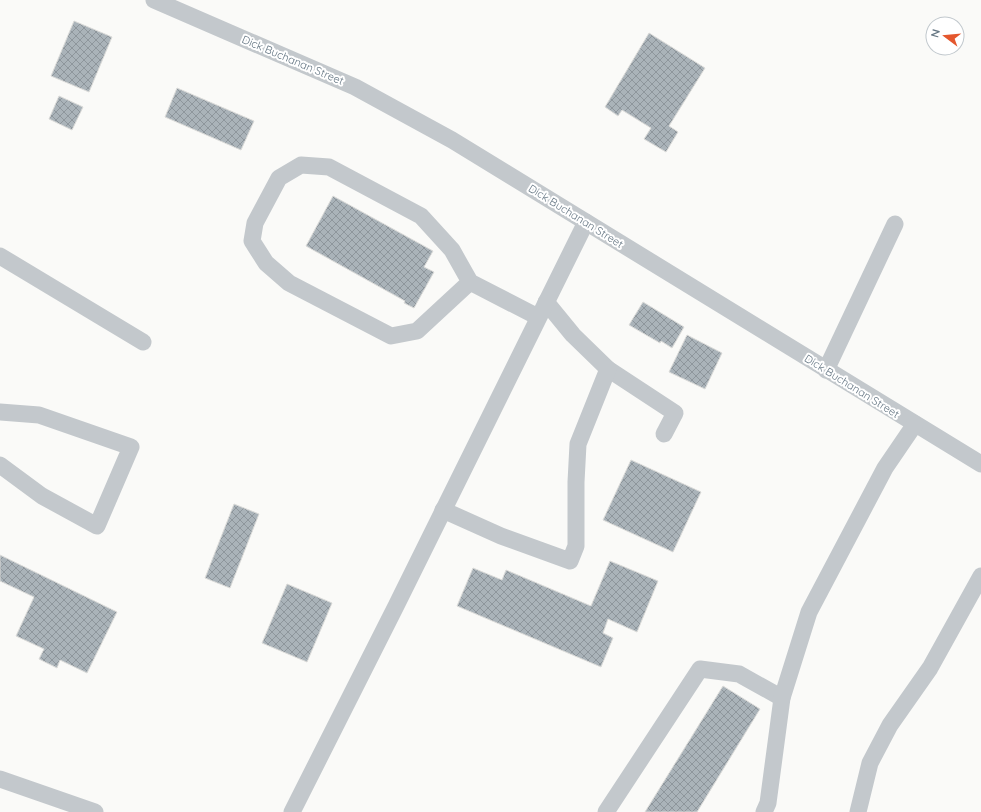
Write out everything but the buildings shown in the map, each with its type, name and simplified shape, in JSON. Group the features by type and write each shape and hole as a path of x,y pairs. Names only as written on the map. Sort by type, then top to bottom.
{"street":[{"name":"Dick Buchanan Street","path":"154,0 355,87 452,140 981,464"},
{"path":"470,282 416,331 392,336 289,283 266,263 252,241 255,223 279,178 301,165 329,167 421,216 452,250 470,282 538,317"},
{"path":"292,812 586,222"},
{"path":"826,370 895,224"},
{"path":"0,256 143,342"},
{"path":"546,302 573,335 608,369 675,413 664,434"},
{"path":"443,510 501,536 570,561 576,546 576,482 578,444 608,369"},
{"path":"0,412 39,415 131,447 98,526 42,496 0,465"},
{"path":"764,812 768,803 782,698 809,612 885,468 915,424"},
{"path":"858,812 870,762 890,725 930,668 981,576"},
{"path":"606,812 700,669 739,674 782,698"},
{"path":"0,779 95,812"}]}
